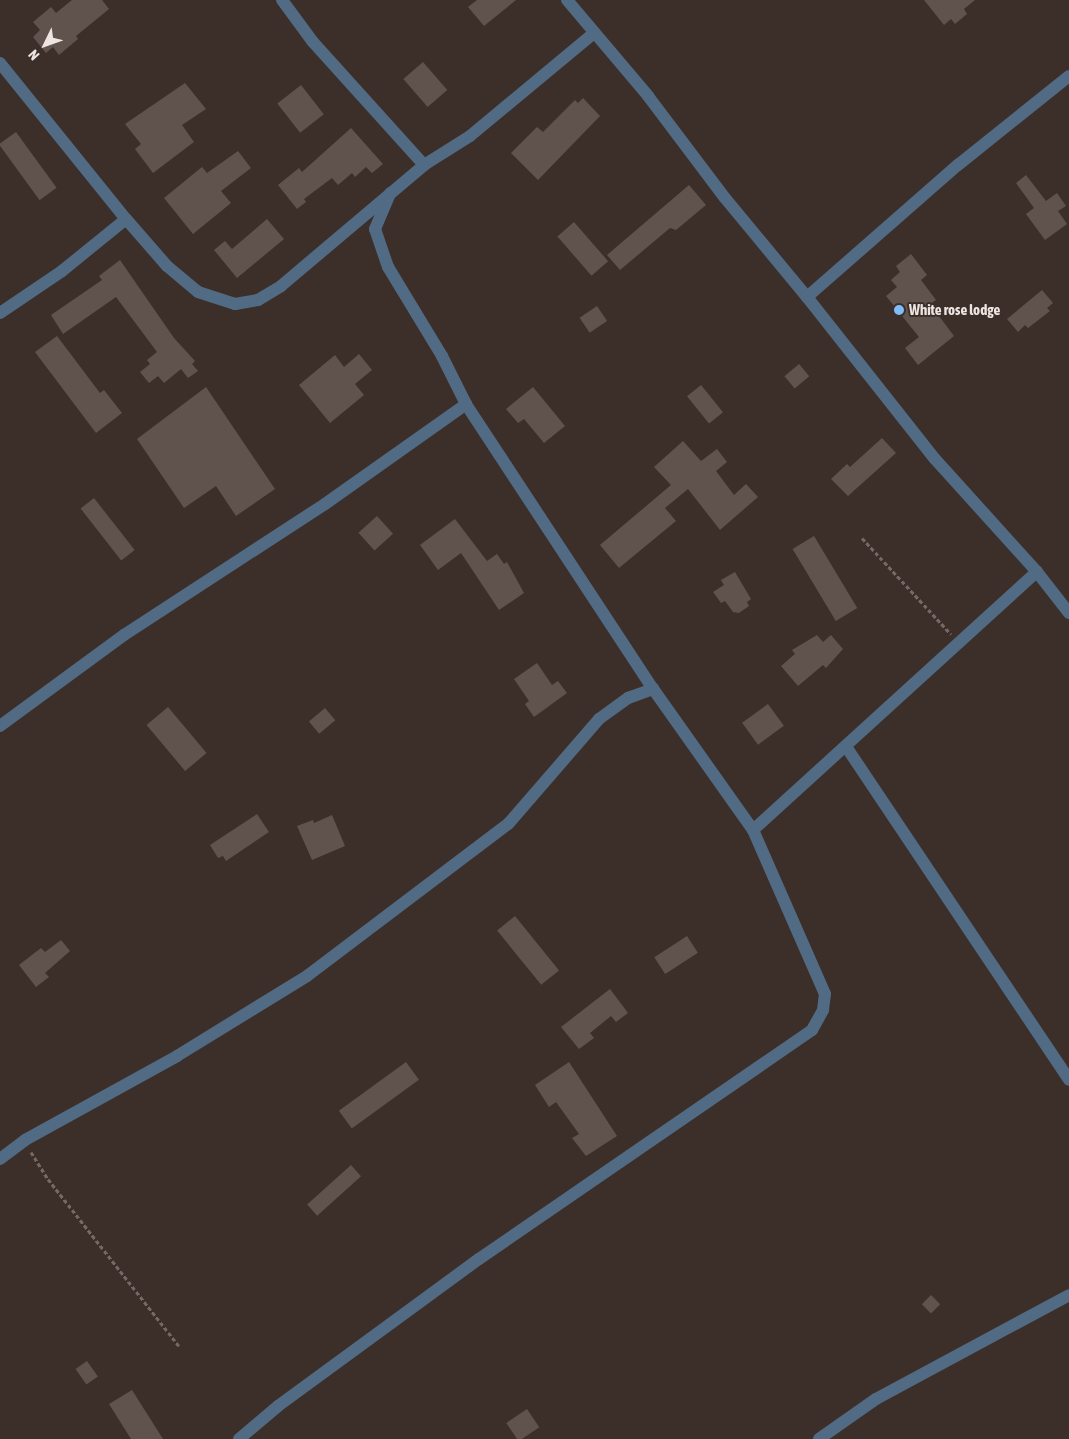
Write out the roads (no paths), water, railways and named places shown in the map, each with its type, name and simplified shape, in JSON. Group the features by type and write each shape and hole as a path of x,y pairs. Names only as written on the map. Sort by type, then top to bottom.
{"street":[{"path":"282,0 313,42 424,165"},
{"path":"567,0 807,296 935,459 1038,572 1069,613"},
{"path":"0,63 126,219 167,266 198,292 235,304 258,300 281,286 424,165 470,136 594,32"},
{"path":"807,296 958,165 1069,76"},
{"path":"239,1439 278,1406 479,1259 812,1030 823,1010 825,994 753,830 653,689 466,404 442,356 388,267 377,240 375,229 390,193"},
{"path":"0,313 62,271 126,219"},
{"path":"0,726 124,635 325,504 466,404"},
{"path":"753,830 847,748 959,642 1038,572"},
{"path":"0,1159 26,1140 177,1056 308,976 509,823 599,719 628,698 653,689"},
{"path":"847,748 1069,1079"},
{"path":"819,1439 876,1399 1069,1295"}],"place":[{"name":"White rose lodge","path":"899,310"}]}
